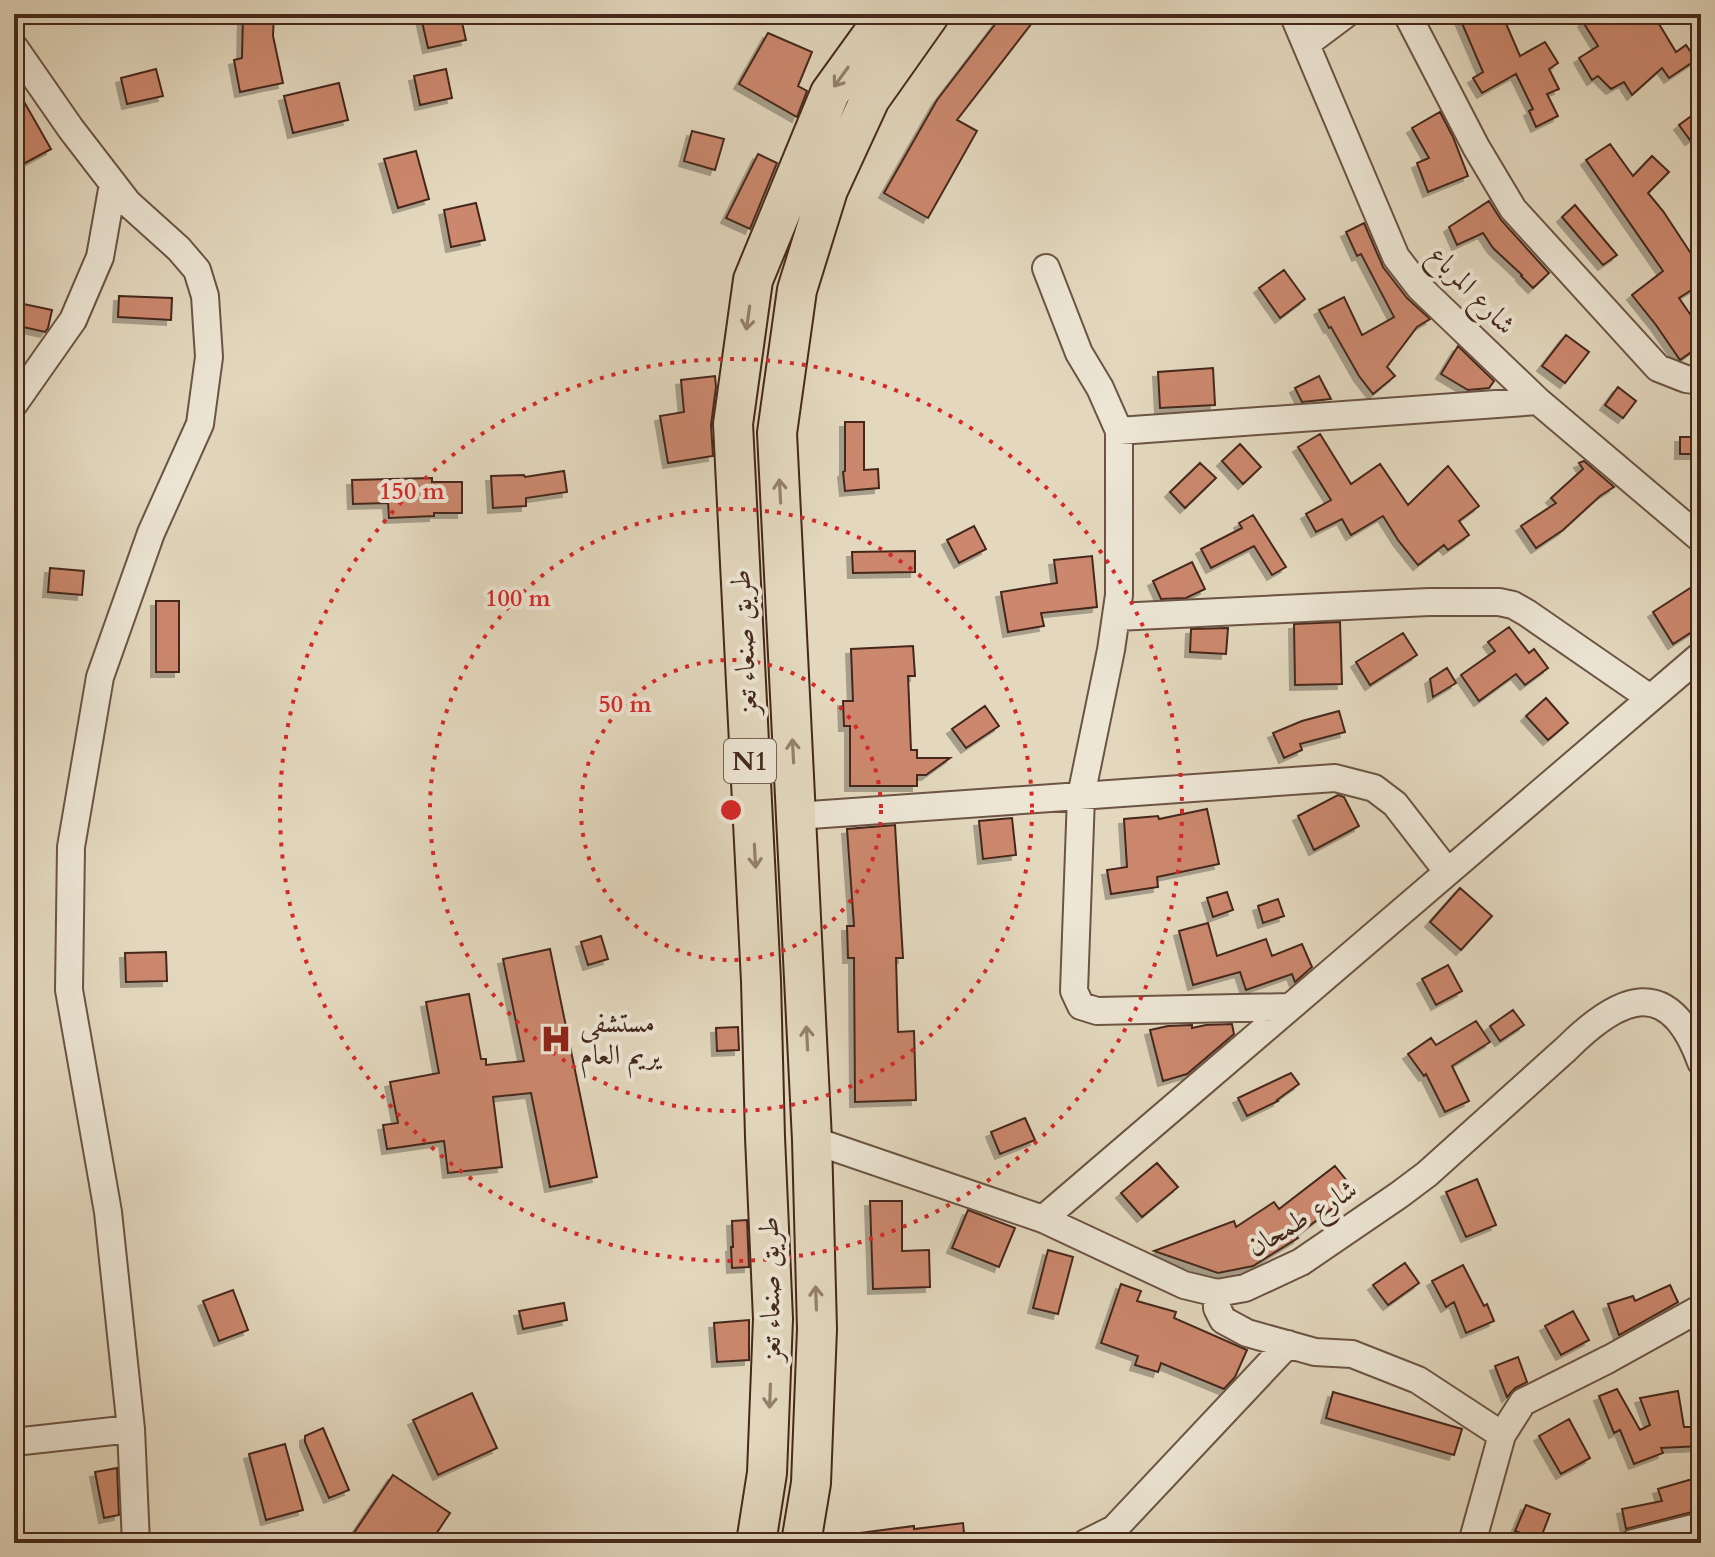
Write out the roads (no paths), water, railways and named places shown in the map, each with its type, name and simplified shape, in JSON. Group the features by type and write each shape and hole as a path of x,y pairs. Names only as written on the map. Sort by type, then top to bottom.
{"highway":[{"name":"طريق صنعاء تعز","path":"756,1543 767,1473 773,1319 761,981 733,424 753,280 830,93 887,14"},
{"name":"طريق صنعاء تعز","path":"801,1543 811,1483 817,1329 812,1140 777,433 797,290 828,190 870,99 930,14"},
{"path":"765,1137 812,1140"}],"street":[{"name":"شارع المرباع","path":"1293,14 1396,257 1420,288 1538,401 1701,539"},
{"path":"1306,44 1346,14"},
{"path":"1407,14 1476,147 1513,209 1658,368 1686,379 1701,381"},
{"path":"14,47 25,76 128,203 179,249 197,270 205,296 209,357 200,424 151,533 100,677 71,847 69,990 108,1212 131,1429 136,1543"},
{"path":"14,404 73,320 100,257 113,184"},
{"path":"1046,268 1079,353 1100,388 1119,431 1119,595 1081,796 1074,991 1081,1006 1097,1011 1289,1007"},
{"path":"1119,431 1538,401"},
{"path":"1116,617 1499,602 1527,613 1650,698"},
{"path":"1043,1219 1701,655"},
{"path":"796,816 1335,778 1374,788 1395,804 1447,871"},
{"name":"شارع طمحان","path":"812,1140 1043,1219 1184,1285 1217,1293 1245,1288 1301,1262 1399,1195 1586,1030 1615,1009 1640,1002 1660,1004 1680,1019 1701,1062"},
{"path":"1217,1293 1217,1308 1223,1320 1247,1333 1315,1352 1352,1354 1418,1380 1502,1435"},
{"path":"1472,1543 1502,1435 1523,1402 1701,1308"},
{"path":"1086,1543 1114,1529 1288,1344"},
{"path":"14,1442 131,1429"},
{"path":"1633,1543 1701,1526"}],"place":[{"name":"مستشفى يريم العام","path":"556,1039"}]}
